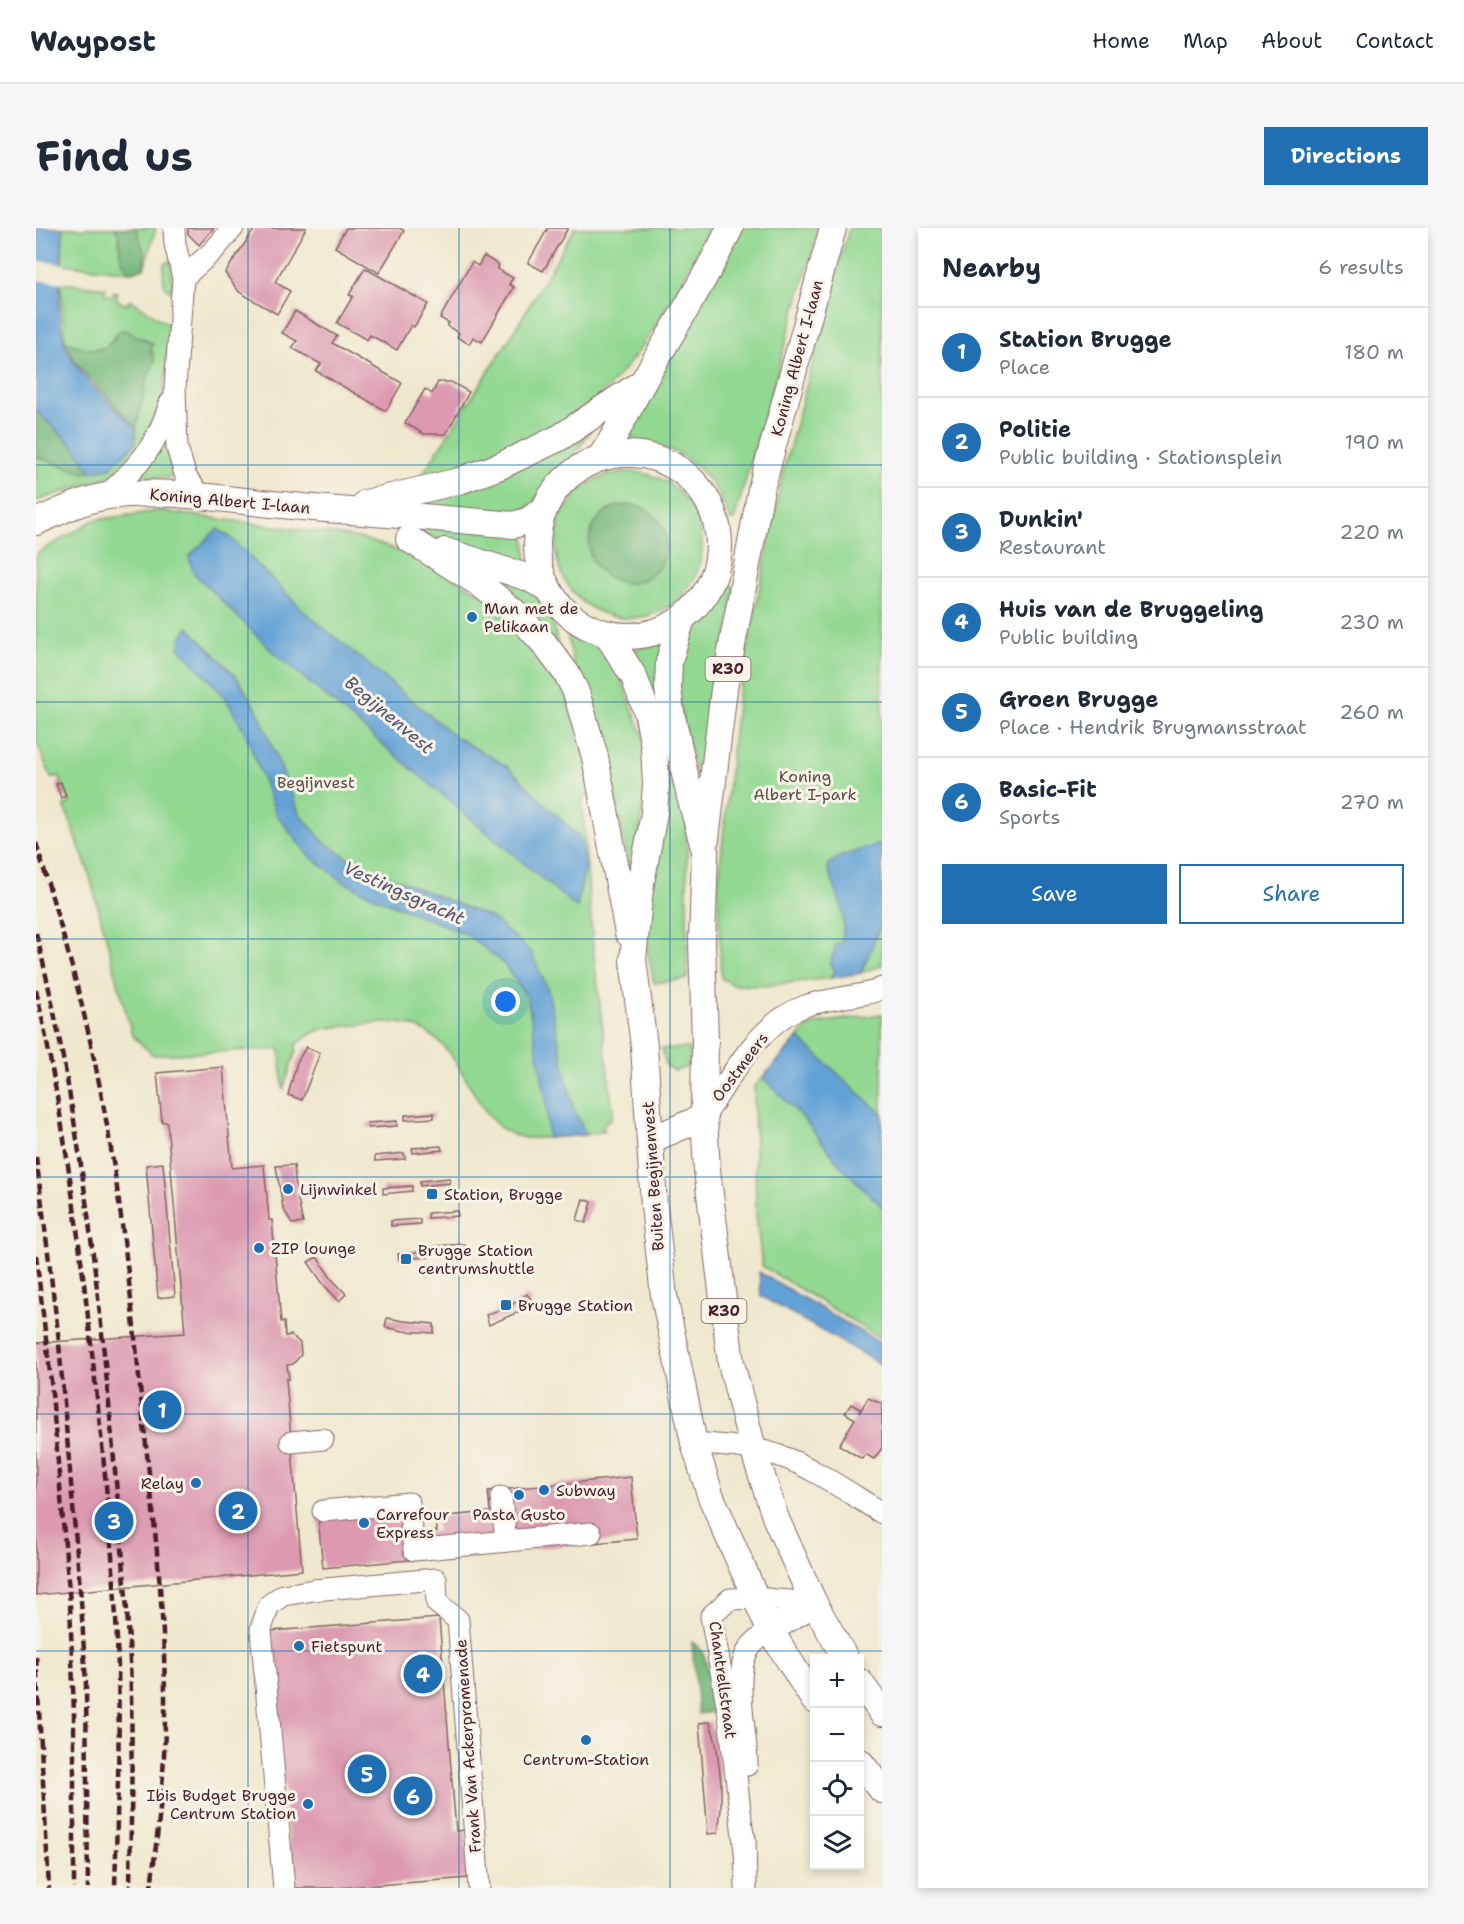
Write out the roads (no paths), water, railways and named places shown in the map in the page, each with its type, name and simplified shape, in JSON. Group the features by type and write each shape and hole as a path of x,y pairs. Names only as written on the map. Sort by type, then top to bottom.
{"main road":[{"path":"331,509 428,490 459,481 500,466 616,411 643,382 718,253 730,228"},
{"name":"Koning Albert I-laan","path":"761,489 833,228"},
{"name":"R30","path":"600,458 610,444 616,411"},
{"name":"R30","path":"719,558 719,536 714,516 703,492 686,474 664,461 641,454 615,454 600,458 588,462 567,476 553,492 542,511 537,535 536,547 540,573 554,600 579,621 608,634 627,636 646,634 682,619 696,607 714,575 719,558 761,489"},
{"name":"R30","path":"761,489 724,689 705,851 702,942 705,1042 704,1117 708,1181 731,1363 753,1449 776,1519 814,1603 842,1654"},
{"name":"Koning Albert I-laan","path":"36,522 62,510 106,496 163,493 513,525 527,521 542,511"},
{"name":"Koning Albert I-laan","path":"331,509 409,539 529,578 546,588"},
{"path":"409,539 480,584 508,606 543,642 567,674 576,692 595,757 633,960"},
{"name":"R30","path":"682,619 669,661 668,688 671,712 690,797 705,851"},
{"name":"Buiten Begijnenvest","path":"608,634 634,676 648,715 654,747 656,784 654,813 640,889 633,960 644,1046 655,1215 664,1296 694,1443 711,1497 770,1630 810,1694"},
{"path":"650,1140 704,1117"},
{"path":"770,1630 814,1603"},
{"path":"864,1688 882,1713"},
{"path":"864,1767 882,1790"}],"street":[{"path":"174,228 175,244 183,278 174,418 179,459 186,477 202,498"},
{"path":"183,278 214,250 233,228"},
{"path":"106,496 131,473 150,450 162,427 175,388"},
{"name":"Oostmeers","path":"704,1117 760,1037 774,1023 807,1005 873,992 882,988"},
{"path":"291,1442 323,1439"},
{"path":"694,1443 753,1449 777,1455 799,1465 882,1513"},
{"path":"501,1497 506,1541"},
{"path":"323,1511 409,1503 414,1550 442,1553 506,1541 591,1533"},
{"name":"Frank Van Ackerpromenade","path":"284,1888 261,1629 269,1605 283,1595 293,1593 436,1579 437,1603 458,1620 479,1888"},
{"name":"Chantrellstraat","path":"745,1852 729,1716 711,1616 730,1599 754,1598 814,1603"},
{"name":"Chantrellstraat","path":"746,1888 747,1750 740,1685 741,1668 748,1651 770,1630"}],"water":[{"path":"36,228 63,228 60,316 65,344 70,354 96,389 136,428 135,444 110,468 91,472 75,447 36,411"},
{"name":"Begijnenvest","path":"217,529 229,536 306,613 456,737 507,766 581,839 585,866 577,908 273,652 193,572 189,557"},
{"name":"Vestingsgracht","path":"188,627 237,677 259,713 299,813 323,841 354,862 492,918 531,952 548,990 572,1104 586,1135 548,1138 546,1098 527,996 502,962 466,934 379,899 344,882 307,854 276,814 246,734 225,697 179,647"},
{"path":"879,844 882,847 882,921 861,973 831,978 835,970 830,964 836,944 842,943 844,923 841,905 828,869 829,864 839,857"},
{"path":"799,1038 882,1114 882,1207 841,1166 803,1118 763,1078"},
{"path":"759,1272 882,1344 882,1365 761,1296"}],"railway":[{"path":"36,843 74,974 93,1054 110,1144 129,1280 156,1544 165,1671 163,1772 151,1888"},
{"path":"36,933 73,1112 104,1354 130,1661 132,1746 130,1888"},
{"path":"36,990 60,1112 72,1194 107,1494 118,1670 115,1888"},
{"path":"36,1157 58,1332 81,1600 86,1685 88,1888"},
{"path":"36,1255 51,1381 70,1603 74,1714 74,1888"},
{"path":"36,1657 49,1888"}],"place":[{"name":"Man met de Pelikaan","path":"472,617"},
{"name":"Lijnwinkel","path":"288,1189"},
{"name":"Station, Brugge","path":"432,1194"},
{"name":"ZIP lounge","path":"259,1248"},
{"name":"Brugge Station centrumshuttle","path":"406,1259"},
{"name":"Brugge Station","path":"506,1305"},
{"name":"Station Brugge","path":"162,1410"},
{"name":"Relay","path":"196,1483"},
{"name":"Subway","path":"544,1490"},
{"name":"Pasta Gusto","path":"519,1495"},
{"name":"Politie","path":"238,1511"},
{"name":"Dunkin'","path":"114,1521"},
{"name":"Carrefour Express","path":"364,1523"},
{"name":"Fietspunt","path":"299,1646"},
{"name":"Huis van de Bruggeling","path":"423,1674"},
{"name":"Centrum-Station","path":"586,1740"},
{"name":"Groen Brugge","path":"367,1774"},
{"name":"Basic-Fit","path":"413,1796"},
{"name":"Ibis Budget Brugge Centrum Station","path":"308,1804"}],"park label":[{"name":"Begijnvest","path":"316,782"},
{"name":"Koning Albert I-park","path":"805,785"}]}
